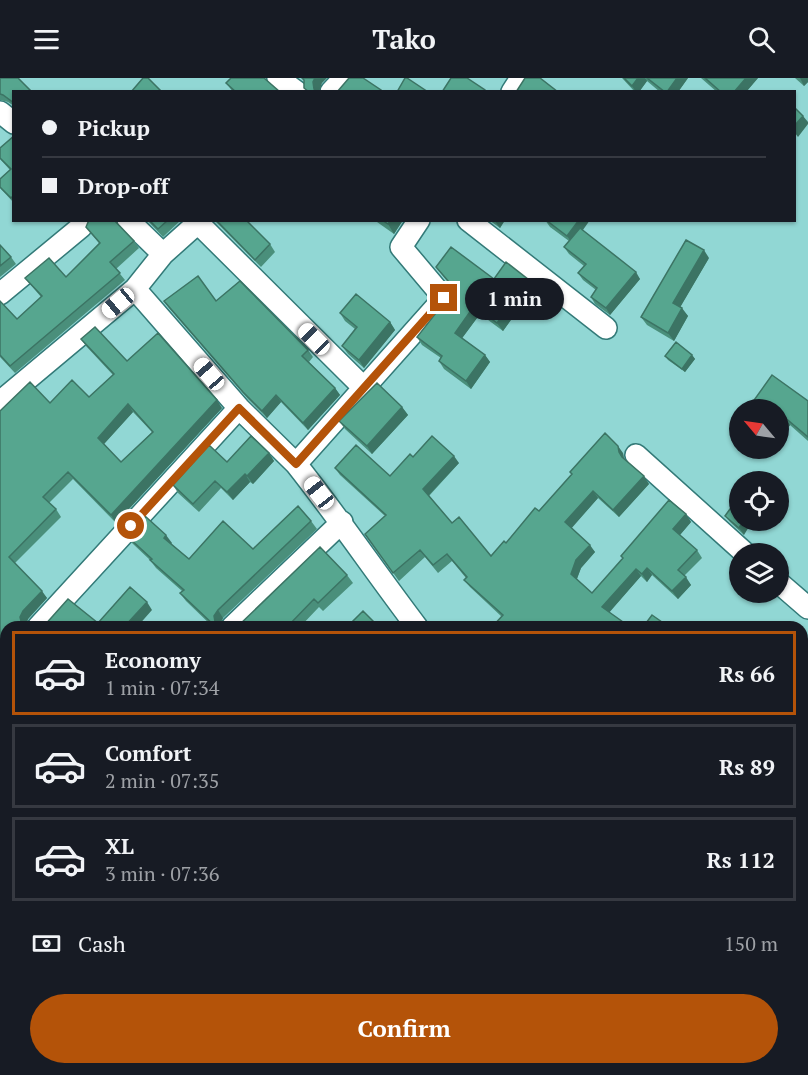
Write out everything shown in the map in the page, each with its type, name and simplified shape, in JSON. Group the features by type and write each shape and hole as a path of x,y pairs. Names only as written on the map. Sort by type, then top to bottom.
{"street":[{"path":"278,78 294,90"},
{"path":"333,90 344,78"},
{"path":"0,112 12,121"},
{"path":"0,294 81,227 84,222"},
{"path":"130,222 163,254"},
{"path":"0,402 135,289 163,254 200,222 364,388"},
{"path":"296,464 444,298 401,247 418,222"},
{"path":"471,222 606,328"},
{"path":"135,289 239,408 296,464 342,522 412,621"},
{"path":"44,621 239,408"},
{"path":"636,455 734,543"},
{"path":"238,621 342,522"},
{"path":"789,592 808,608"}],"building":[{"path":"0,78 18,78 30,90 12,90 12,102 0,94"},
{"path":"143,78 148,78 160,90 133,90"},
{"path":"231,78 264,78 278,90 234,90 226,83"},
{"path":"302,78 315,78 313,82 315,90 304,88"},
{"path":"349,78 363,78 381,90 339,90"},
{"path":"407,78 425,90 398,90"},
{"path":"451,78 467,78 485,90 443,90"},
{"path":"525,78 540,78 555,90 517,90"},
{"path":"624,78 638,78 632,86"},
{"path":"647,78 677,78 668,90 662,90"},
{"path":"705,78 746,78 736,90 719,90"},
{"path":"796,109 803,116 796,124"},
{"path":"12,138 11,198 0,187 0,179 11,169 0,158 0,148"},
{"path":"88,222 116,222 134,241 110,262 120,273 10,366 0,355 0,301 17,319 42,296 25,278 49,258 66,277 100,243 86,227"},
{"path":"151,222 166,222 158,229"},
{"path":"218,222 248,222 270,244 255,260"},
{"path":"549,222 578,222 567,236"},
{"path":"580,228 636,272 606,308 591,297 597,288 578,273 586,264 564,247"},
{"path":"686,240 704,250 673,303 682,308 668,333 641,317"},
{"path":"0,245 11,257 0,266"},
{"path":"451,247 494,279 506,262 529,280 497,323 474,306 455,333 485,355 466,381 439,361 442,356 417,337 451,294 452,288 449,282 436,267"},
{"path":"198,276 216,301 240,281 308,350 302,356 335,388 303,423 276,395 262,411 164,301"},
{"path":"356,294 390,322 359,360 342,346 357,327 340,313"},
{"path":"95,327 127,361 158,333 217,400 111,515 68,472 43,497 56,509 9,557 42,591 23,611 21,621 0,621 0,411 30,382 50,403 72,380 89,397 114,374 81,339","holes":["128,404 153,432 121,462 98,438"]},
{"path":"676,342 692,355 682,369 665,356"},
{"path":"772,375 808,401 808,437 789,421 789,399 755,399"},
{"path":"377,383 402,407 367,446 339,421"},
{"path":"605,433 618,446 622,457 644,476 613,510 593,491 565,522 590,545 576,560 571,574 592,593 669,500 686,514 673,529 697,550 678,570 686,577 672,591 647,568 642,574 636,569 602,607 622,621 498,621 503,615 464,580 467,577 447,554 433,565 420,550 393,573 365,534 386,515 335,468 356,445 390,476 410,454 413,457 432,436 454,456 423,489 452,523 459,517 491,556 504,541 506,543 535,508 539,511 572,474 570,472"},
{"path":"251,436 269,453 247,476 245,474 227,492 215,481 193,504 173,485 209,445 227,462"},
{"path":"298,506 311,521 218,610 214,616 215,621 210,621 180,593 184,590 127,536 145,516 166,535 164,538 189,559 223,521 253,549"},
{"path":"320,547 347,575 318,603 314,599 293,621 243,621"},
{"path":"130,587 147,602 130,621 100,621"},
{"path":"68,599 96,621 48,621"},
{"path":"363,611 373,621 353,621"},
{"path":"652,615 660,621 648,621"}],"route":[{"path":"131,526 239,408 296,464 444,298"}]}
